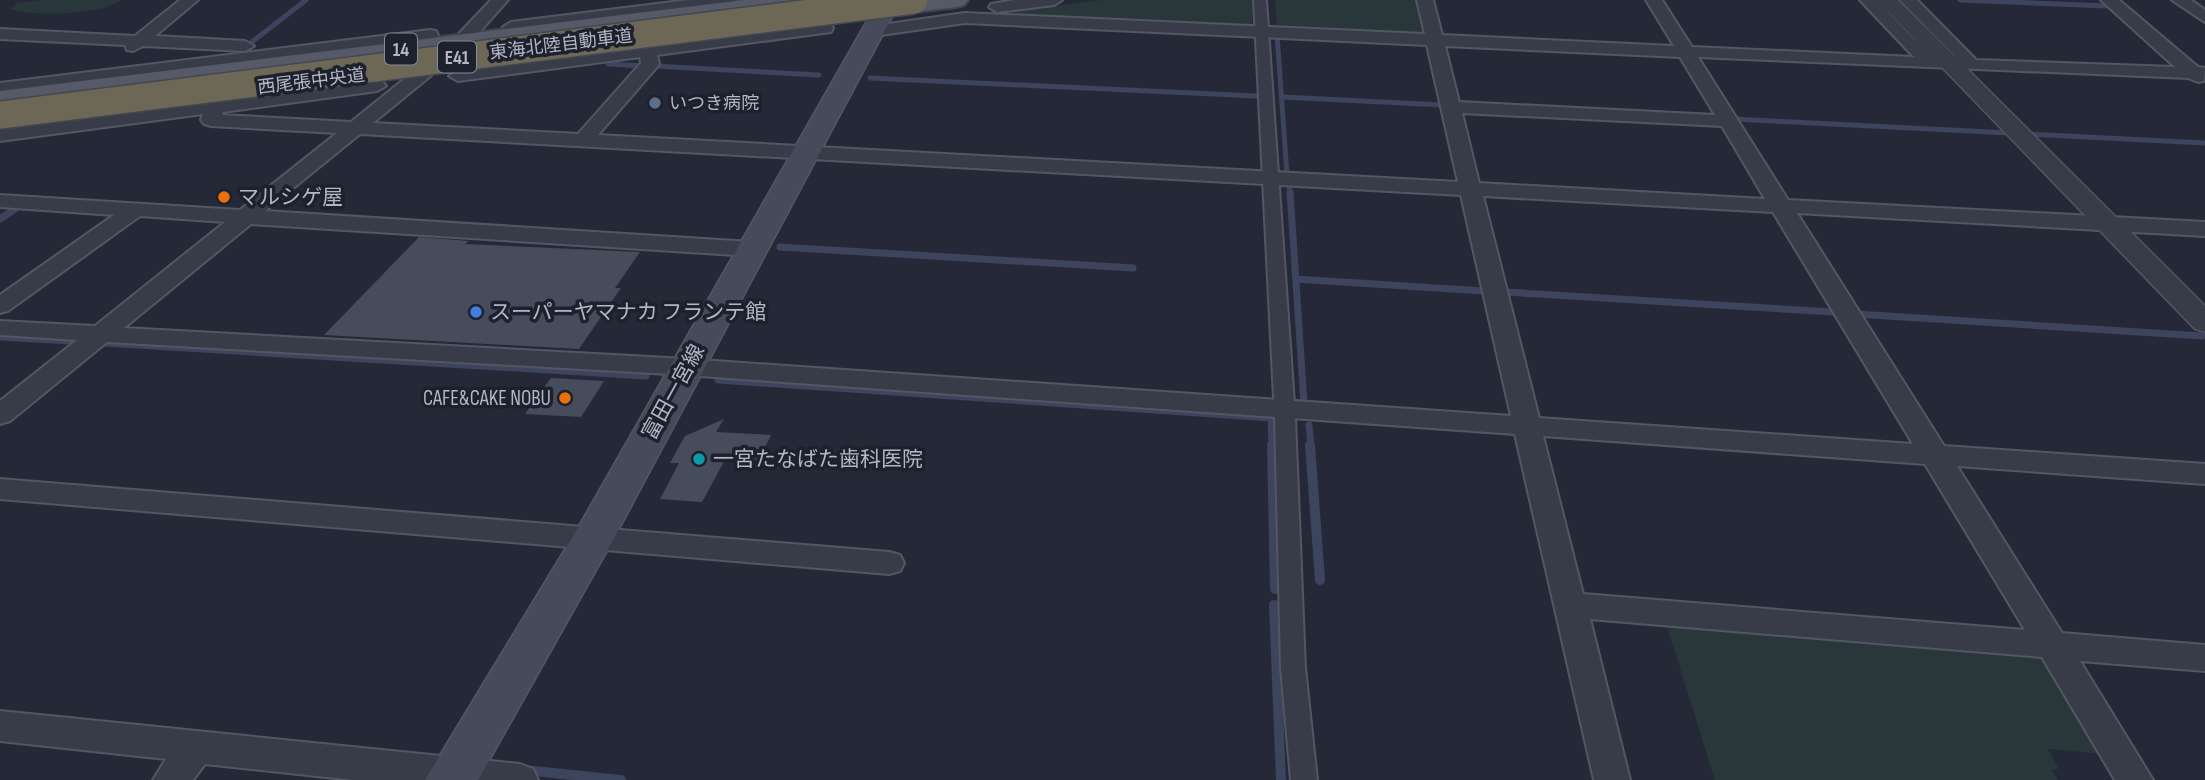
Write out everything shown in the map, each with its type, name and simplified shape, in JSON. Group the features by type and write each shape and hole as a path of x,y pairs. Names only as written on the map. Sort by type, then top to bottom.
{"highway":[{"name":"東海北陸自動車道","path":"0,102 842,0"},
{"name":"東海北陸自動車道","path":"0,116 891,10"}],"main road":[{"name":"西尾張中央道","path":"0,102 275,69 705,10 802,0"},
{"name":"西尾張中央道","path":"0,121 275,69 432,66 705,10 956,11"},
{"name":"富田一宮線","path":"453,777 593,538 803,153 891,10"}],"street":[{"path":"93,77 190,0"},
{"path":"0,415 461,42 500,0"},
{"path":"956,11 1054,0"},
{"path":"1260,0 1273,177 1293,667 1304,780"},
{"path":"1425,0 1612,780"},
{"path":"1654,0 2135,780"},
{"path":"1868,0 1923,57 1949,64 1968,59 1908,0"},
{"path":"1887,0 2205,323"},
{"path":"2109,0 2201,76"},
{"path":"2180,0 2205,17"},
{"path":"511,27 705,10 825,28"},
{"path":"458,76 646,51 705,10"},
{"path":"956,11 1261,32 2201,76"},
{"path":"0,34 257,47 275,69"},
{"path":"0,88 93,77 275,69 430,35"},
{"path":"583,141 650,64 646,51"},
{"path":"262,101 275,69"},
{"path":"0,135 377,86"},
{"path":"1450,107 1728,121"},
{"path":"214,108 211,120 354,129 2205,229"},
{"path":"0,201 751,249"},
{"path":"0,306 135,210"},
{"path":"0,328 687,368 2205,474"},
{"path":"0,489 889,564"},
{"path":"1569,605 2205,658"},
{"path":"0,726 453,777 520,780"},
{"path":"171,780 197,747"}],"shaded area":[{"path":"42,0 121,0 83,12 35,13 10,9 17,3"},
{"path":"1103,0 1252,0 1252,29 985,17 986,14"},
{"path":"1275,0 1419,0 1425,36 1277,30"},
{"path":"1665,620 2043,650 2105,754 2048,749 2059,769 2051,769 2058,780 1715,780"}],"building":[{"name":"スーパーヤマナカ フランテ館","path":"419,237 469,241 465,244 640,252 615,288 621,288 579,349 324,335"},
{"name":"CAFE&CAKE NOBU","path":"551,378 604,381 581,417 525,414"},
{"name":"一宮たなばた歯科医院","path":"724,419 716,432 771,435 759,460 726,458 702,502 660,499 679,463 670,463 685,436"}],"waterway":[{"path":"252,42 306,0"},
{"path":"1960,0 2106,6"},
{"path":"1277,34 1287,175"},
{"path":"608,64 644,66"},
{"path":"654,66 819,75"},
{"path":"870,78 1256,96"},
{"path":"1282,97 1443,105"},
{"path":"1733,119 2009,133"},
{"path":"2028,134 2205,143"},
{"path":"1289,184 1290,193"},
{"path":"1290,192 1304,403"},
{"path":"0,219 15,209"},
{"path":"780,247 1133,268"},
{"path":"1296,279 1484,291"},
{"path":"1505,292 1833,312"},
{"path":"1856,314 2202,336"},
{"path":"0,337 71,341"},
{"path":"104,343 646,376"},
{"path":"718,380 1271,418 1272,447"},
{"path":"1309,425 1311,447"},
{"path":"1272,445 1275,589"},
{"path":"1310,445 1320,580"},
{"path":"1274,605 1281,780"},
{"path":"524,770 621,780"}],"place":[{"name":"いつき病院","path":"655,103"},
{"name":"マルシゲ屋","path":"224,197"},
{"name":"スーパーヤマナカ フランテ館","path":"476,312"},
{"name":"CAFE&CAKE NOBU","path":"565,398"},
{"name":"一宮たなばた歯科医院","path":"699,459"}]}
